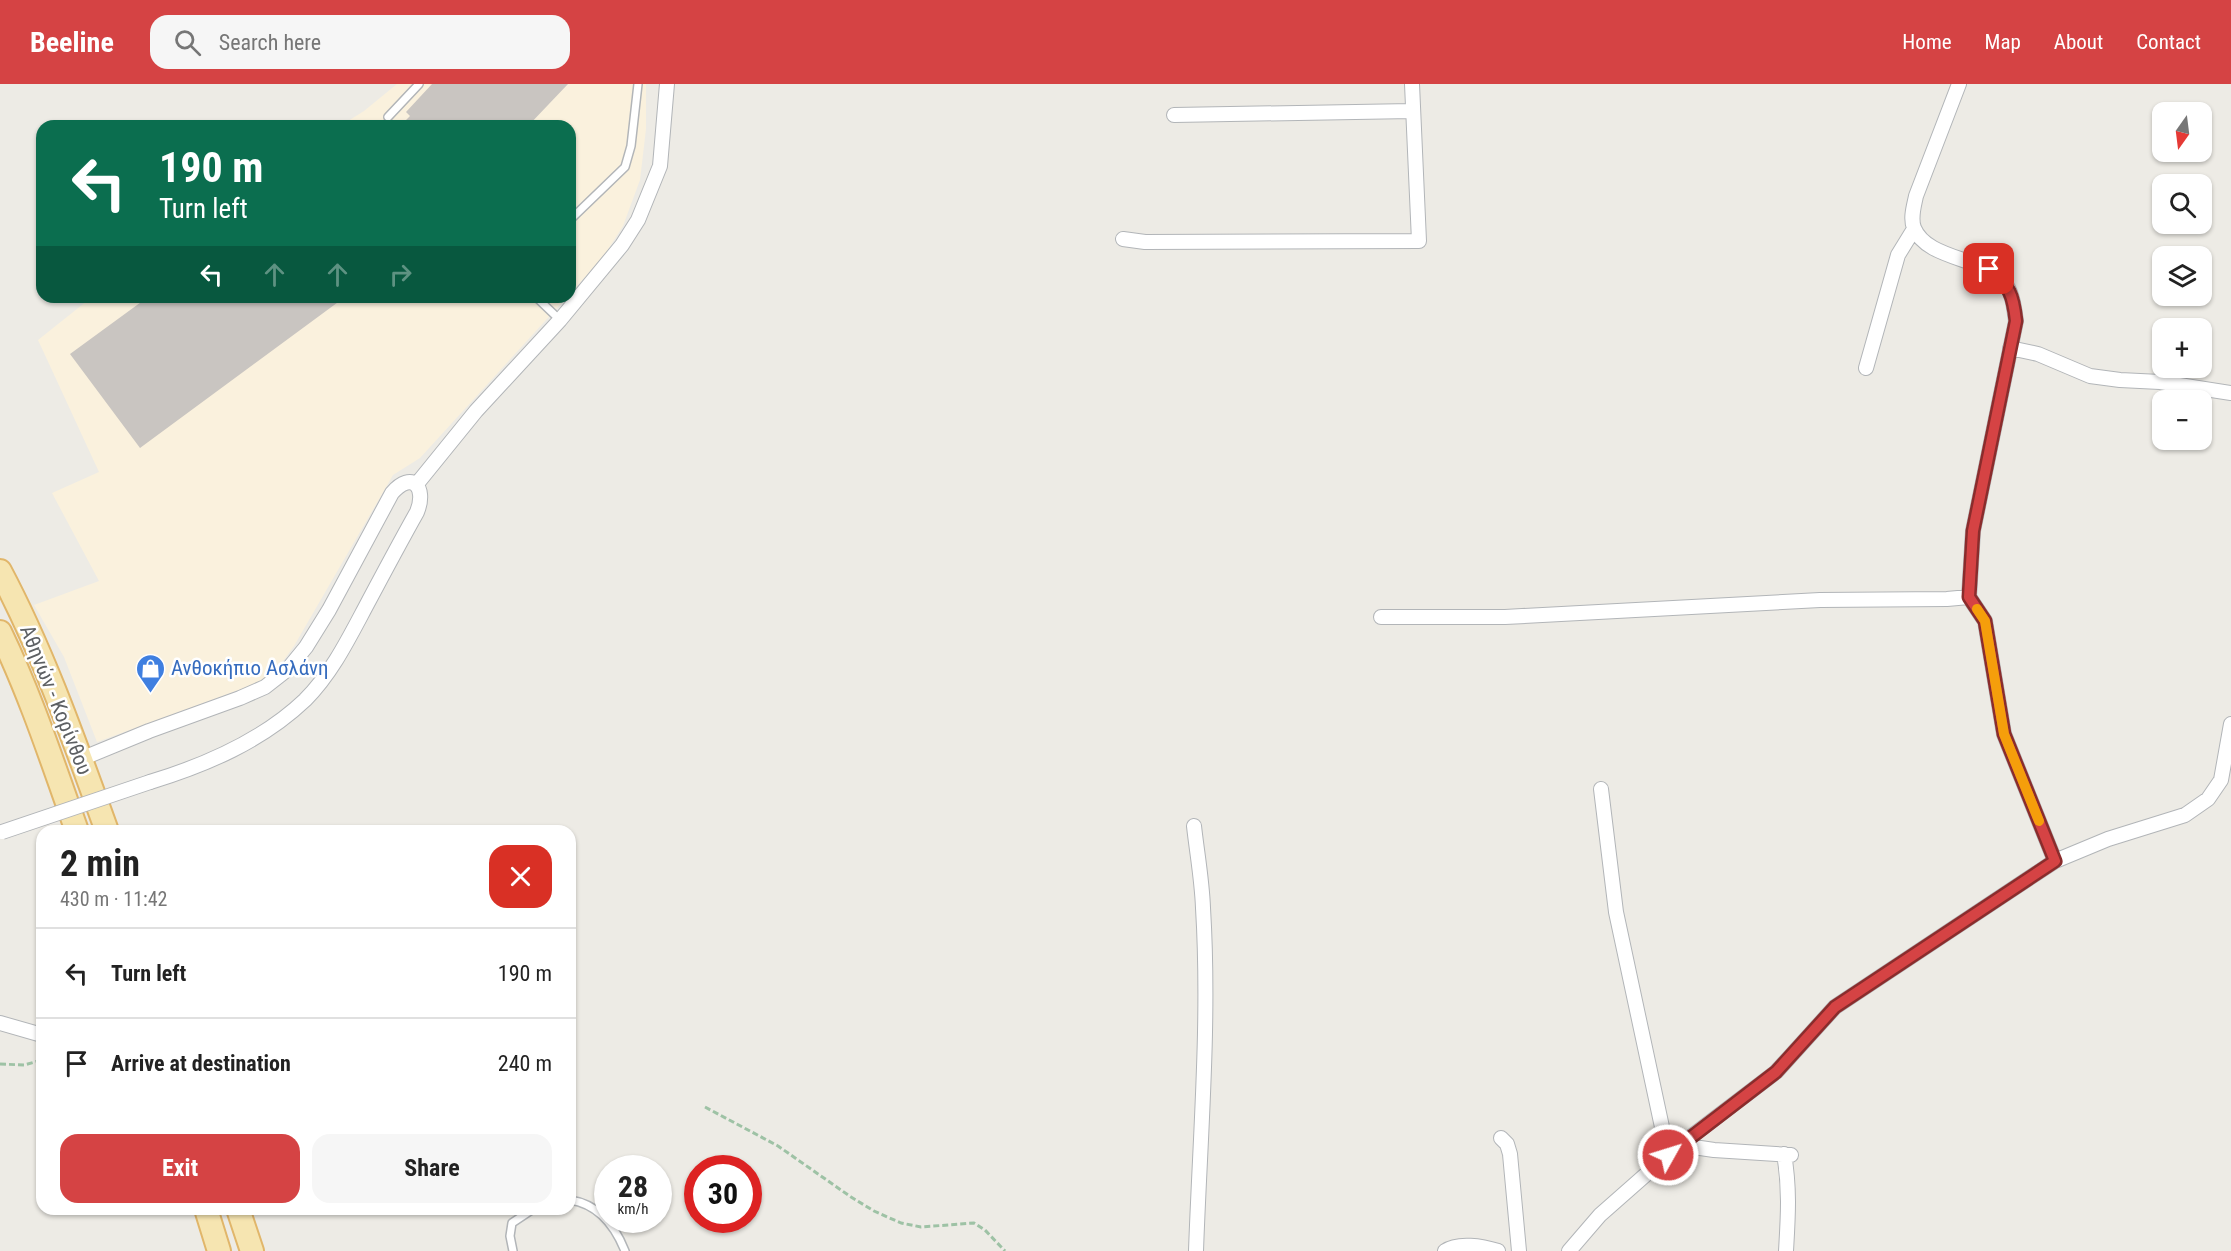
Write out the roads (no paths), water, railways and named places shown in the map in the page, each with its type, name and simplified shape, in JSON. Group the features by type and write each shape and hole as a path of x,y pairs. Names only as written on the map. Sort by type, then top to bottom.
{"main road":[{"name":"Αθηνών - Κορίνθου","path":"0,571 36,645 81,759 104,825"},
{"name":"Αθηνών - Κορίνθου","path":"0,632 46,744 75,825"},
{"path":"208,1215 219,1251"},
{"path":"240,1215 252,1251"}],"street":[{"path":"576,301 622,246 649,198 660,166 667,84"},
{"path":"1123,239 1169,242 1419,241 1412,84"},
{"path":"1959,84 1916,196 1912,214 1914,229 1924,242 1943,252 1989,269 2004,282 2014,302 2016,321 1973,531 1969,597 1985,621 2004,734 2055,861"},
{"path":"1174,115 1412,111"},
{"path":"1866,368 1898,255 1914,229"},
{"path":"416,485 476,411 574,303"},
{"path":"2010,348 2038,354 2090,376 2160,382 2231,393"},
{"path":"1,832 187,771 218,758 280,721 306,699 327,674 417,512 422,501 421,491 416,485 408,483 399,485 392,493 329,610 306,647 288,669 265,687 240,698 81,759"},
{"path":"1382,617 1505,617 1820,600 1969,597"},
{"path":"1569,1251 1600,1215 1668,1155 1776,1072 1835,1007 2055,861 2108,839 2184,815 2208,799 2226,784 2231,724"},
{"path":"1600,789 1616,912 1668,1155"},
{"path":"1194,826 1203,907 1205,1009 1196,1251"},
{"path":"0,1023 36,1033"},
{"path":"1501,1138 1508,1144 1510,1154 1519,1251"},
{"path":"1680,1145 1714,1150 1788,1154 1790,1206 1785,1251"},
{"path":"1445,1251 1451,1246 1464,1245 1498,1251"}],"lane":[{"path":"388,117 419,84"},
{"path":"576,214 625,167 632,146 638,84"},
{"path":"542,303 560,320"},
{"path":"576,1201 602,1213 625,1251"},
{"path":"513,1251 510,1236 512,1223 524,1215"}],"place":[{"name":"Ανθοκήπιο Ασλάνη","path":"150,694"}]}
